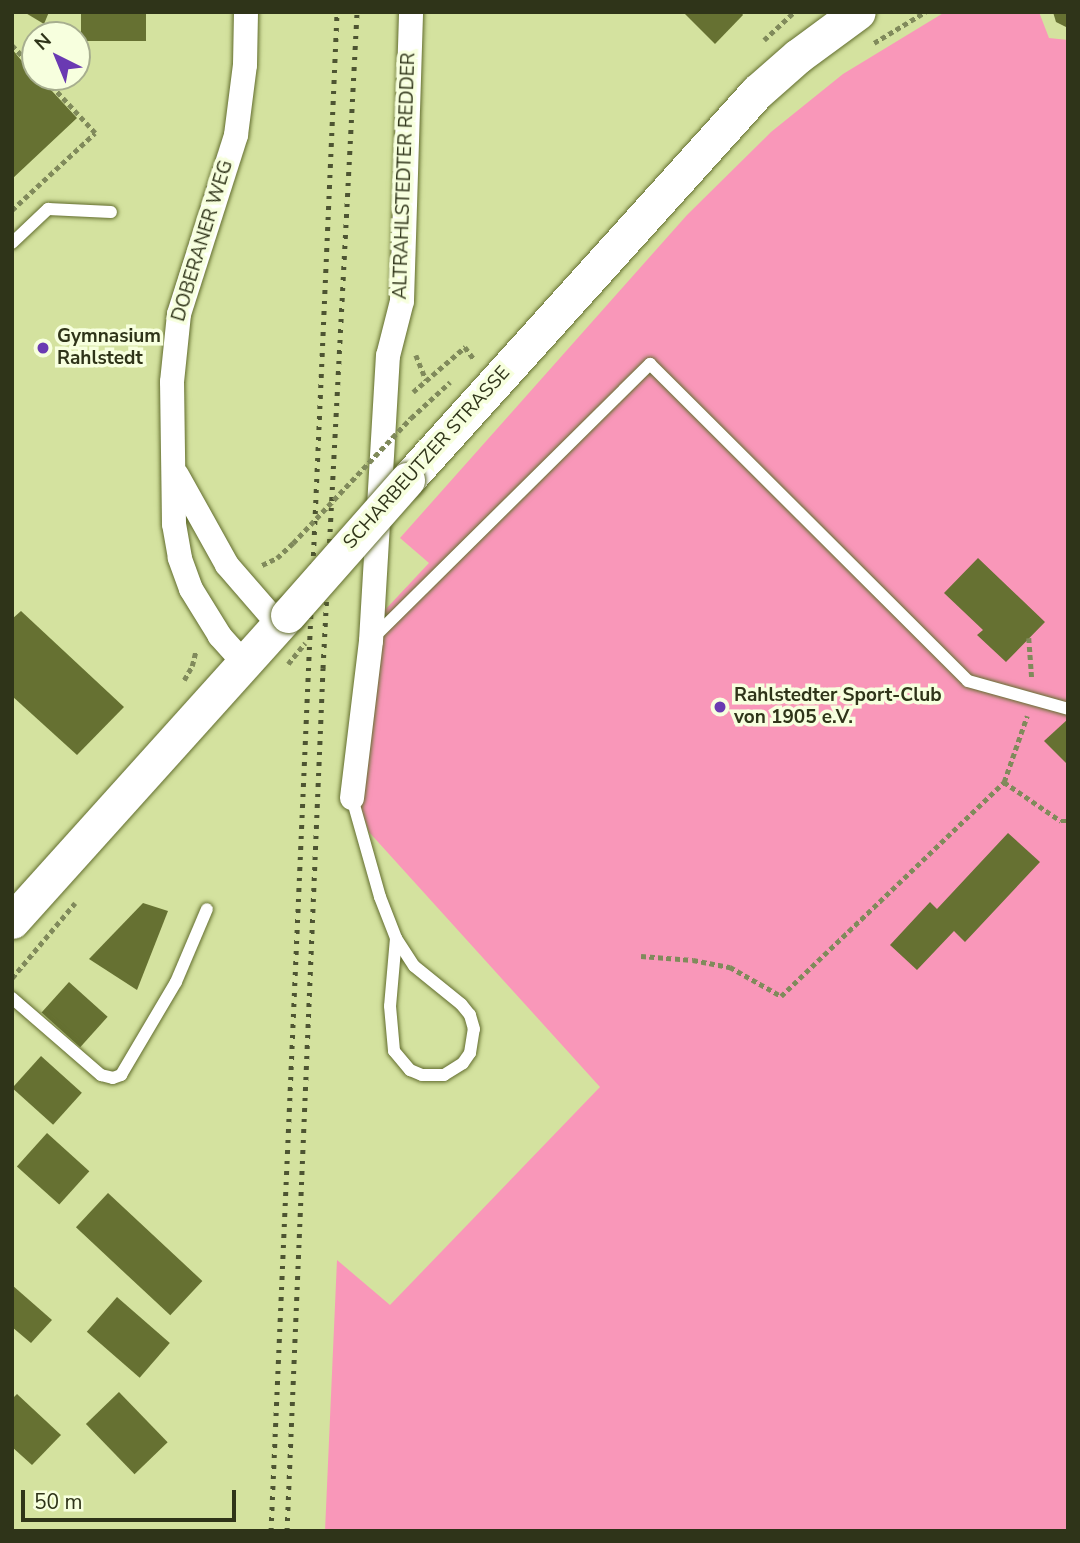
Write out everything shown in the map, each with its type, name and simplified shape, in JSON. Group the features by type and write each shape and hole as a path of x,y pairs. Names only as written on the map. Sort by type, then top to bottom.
{"main road":[{"name":"SCHARBEUTZER STRASSE","path":"12,921 757,92 850,14"}],"street":[{"name":"DOBERANER WEG","path":"245,664 207,616 191,589 180,558 174,524 172,382 177,324 236,135 245,65 246,12"},
{"name":"ALTRAHLSTEDTER REDDER","path":"352,798 370,641 388,356 402,301 411,12"},
{"name":"DOBERANER WEG","path":"175,471 211,538 240,582 284,620"}],"lane":[{"path":"12,243 48,209 111,212"},
{"path":"370,641 650,364 968,681 1068,709"},
{"path":"352,798 380,897 396,938 414,966 461,1004 470,1015 474,1028 470,1053 463,1063 444,1074 422,1075 410,1070 394,1051 390,1006 396,938"},
{"path":"12,998 101,1075 113,1078 121,1075 176,982 207,909"}],"path":[{"path":"12,210 95,133 56,91"},
{"path":"422,383 465,346 474,359"},
{"path":"240,582 255,568 277,558 293,543 411,418"},
{"path":"176,690 192,666 196,654 195,630 207,616"},
{"path":"641,956 693,960 730,967 781,996 1004,782 1028,715 1032,670 1029,638"},
{"path":"1004,782 1060,821 1068,821"}],"shaded area":[{"name":"Rahlstedter Sport-Club von 1905 e.V.","path":"945,12 1039,12 1049,38 1068,40 1068,1531 325,1531 337,1260 390,1305 600,1087 369,832 359,802 383,612 429,563 400,538 687,215 771,132 843,74"}],"building":[{"path":"24,12 49,12 45,21 39,21"},
{"path":"81,12 146,12 146,41 91,41 91,21 81,21"},
{"path":"683,12 741,12 743,15 715,44"},
{"path":"1053,12 1068,12 1068,28 1056,22"},
{"path":"12,49 21,60 21,91 52,91 77,118 12,179"},
{"path":"978,558 1045,622 1006,662 977,635 983,630 944,593"},
{"path":"21,611 124,707 77,755 12,696 12,619"},
{"path":"1068,719 1068,765 1044,741"},
{"path":"1008,833 1040,862 965,942 954,931 917,970 890,945 930,902 937,909"},
{"path":"143,903 168,911 137,990 89,959"},
{"path":"69,982 108,1017 80,1047 42,1012"},
{"path":"41,1056 82,1093 53,1125 12,1088"},
{"path":"47,1133 89,1171 59,1205 17,1166"},
{"path":"108,1193 202,1281 170,1315 76,1227"},
{"path":"12,1285 52,1320 31,1343 12,1327"},
{"path":"117,1297 170,1343 140,1378 87,1332"},
{"path":"119,1392 168,1442 135,1474 86,1424"},
{"path":"17,1394 61,1435 32,1465 12,1447 12,1399"}],"railway":[{"path":"271,1531 337,12"},
{"path":"287,1531 323,668 357,12"}],"place":[{"name":"Gymnasium Rahlstedt","path":"43,348"},
{"name":"Rahlstedter Sport-Club von 1905 e.V.","path":"720,707"}]}
